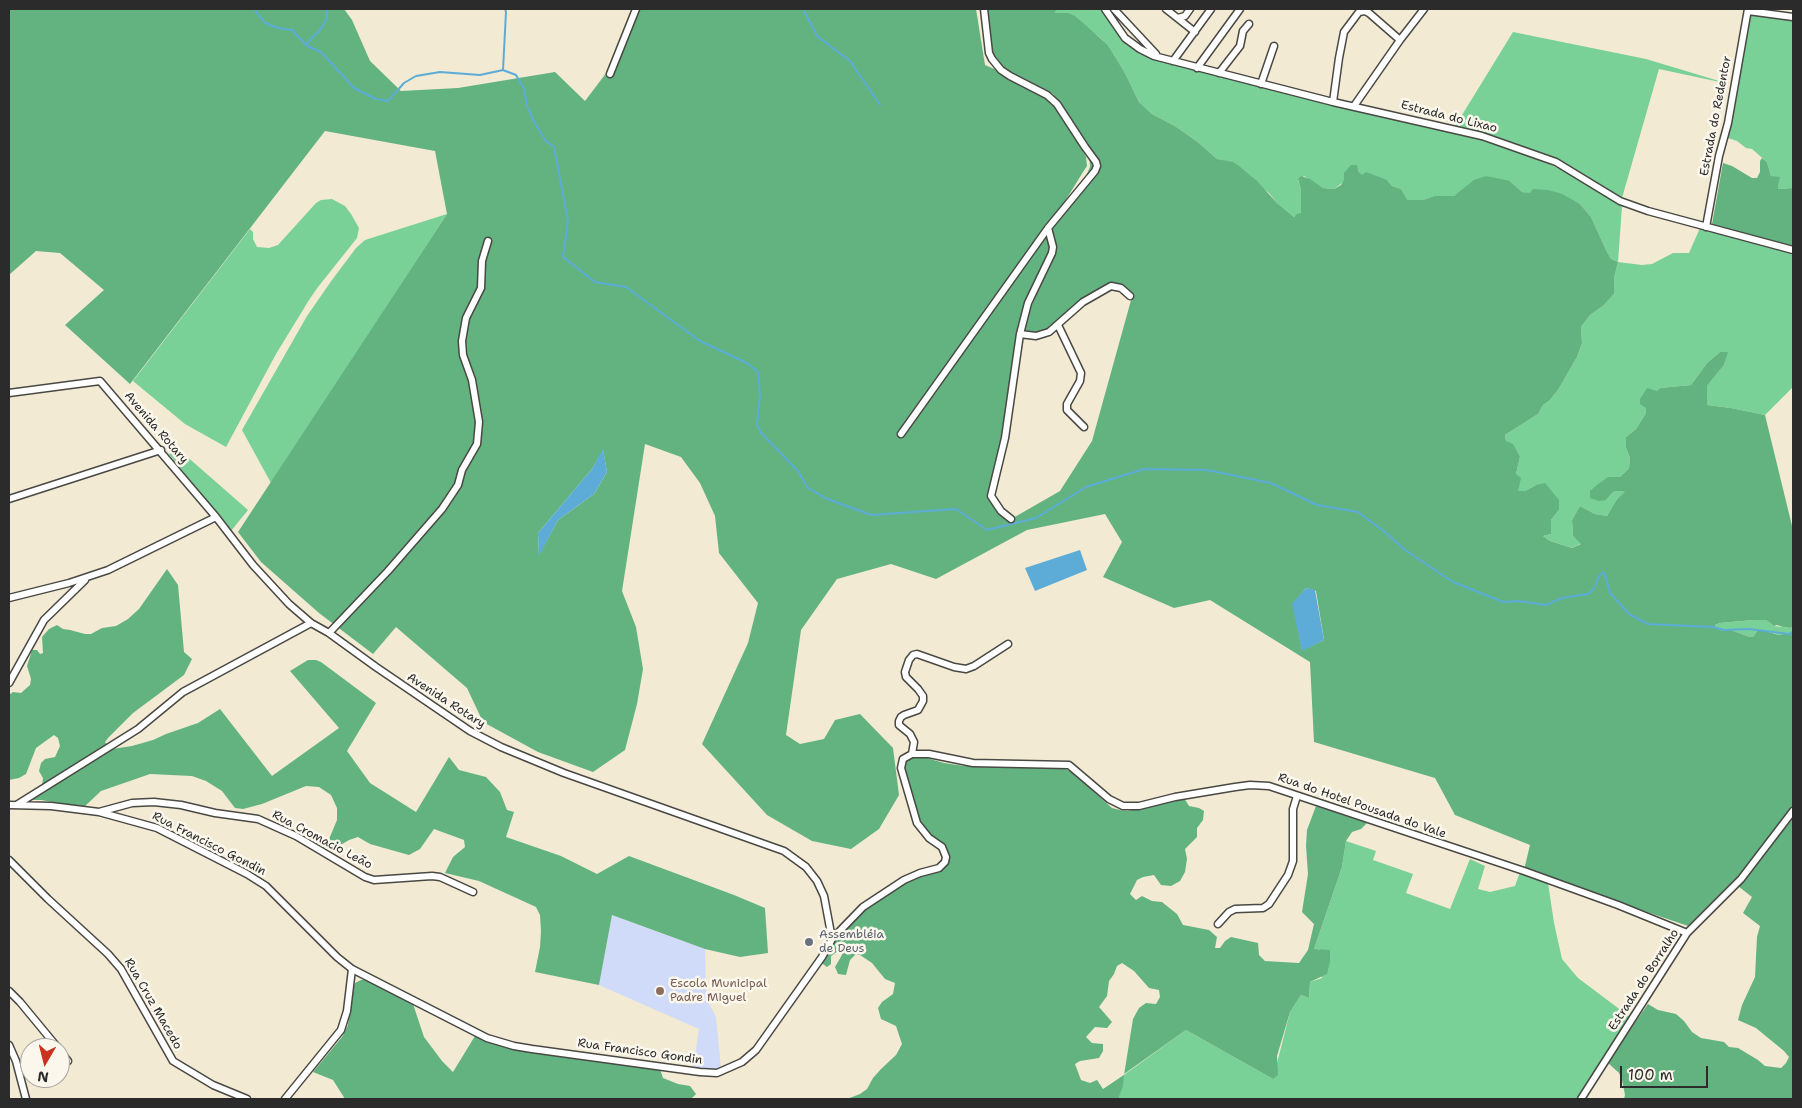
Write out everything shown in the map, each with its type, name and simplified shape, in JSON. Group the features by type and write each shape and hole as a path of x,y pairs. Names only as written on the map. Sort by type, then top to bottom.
{"street":[{"path":"610,74 636,9"},
{"path":"901,434 1048,228 1095,171 1096,162 1057,104 1001,70 992,59 989,53 984,9"},
{"name":"Estrada do Lixao","path":"1105,9 1131,44 1159,57 1333,102 1482,136 1561,165 1620,201 1648,211 1793,250"},
{"path":"1109,15 1114,9 1159,57"},
{"path":"1166,9 1194,32"},
{"path":"1178,18 1186,16 1190,9"},
{"path":"1173,61 1212,9"},
{"path":"1197,68 1240,9"},
{"path":"1354,106 1424,9"},
{"path":"1333,102 1344,32 1359,10 1369,13 1400,40"},
{"path":"1748,10 1793,17"},
{"name":"Estrada do Redentor","path":"1706,226 1719,156 1728,123 1748,10"},
{"path":"1219,73 1240,46 1243,31 1249,24"},
{"path":"1261,84 1274,46"},
{"path":"1011,519 1001,512 991,496 1005,438 1020,334 1028,303 1052,253 1053,247 1048,228"},
{"path":"329,633 388,571 442,509 458,484 462,470 477,444 479,422 472,380 462,348 462,333 466,318 481,288 482,261 488,241"},
{"path":"1020,334 1028,336 1042,335 1058,325 1083,302 1111,286 1121,288 1130,296"},
{"path":"1058,325 1081,373 1080,381 1067,404 1067,410 1084,427"},
{"name":"Avenida Rotary","path":"9,393 100,381 161,450 253,565 289,604 311,622 470,731 493,743 564,773 784,851 806,867 817,881 824,896 832,939"},
{"path":"9,499 161,450"},
{"path":"9,598 88,578 216,517"},
{"path":"9,683 44,620 88,578"},
{"path":"18,804 138,729 184,692 311,622"},
{"path":"912,754 912,738 902,728 899,721 904,715 918,710 923,701 923,696 906,677 906,666 912,656 922,655 954,667 966,668 981,662 1008,644"},
{"name":"Rua Francisco Gondin","path":"9,805 51,806 99,812 156,828 247,874 266,886 337,957 352,969 474,1033 499,1042 560,1053 717,1073 742,1062 756,1050 822,957 832,939 863,907 904,880 939,868 945,862 946,857 942,847 923,832 913,815 901,764 903,759 912,754"},
{"name":"Rua do Hotel Pousada do Vale","path":"912,754 929,754 973,763 1069,765 1109,799 1123,806 1139,806 1250,785 1269,786 1618,905 1687,933"},
{"path":"1218,924 1229,912 1236,909 1263,908 1268,904 1288,875 1293,861 1293,810 1297,796"},
{"name":"Rua Cromacio Leão","path":"99,812 132,803 154,802 258,819 296,836 365,877 374,880 440,877 473,892"},
{"name":"Estrada do Borralho","path":"1581,1099 1687,933 1741,879 1793,811"},
{"name":"Rua Cruz Macedo","path":"9,860 118,965 173,1061 213,1085 247,1099"},
{"path":"285,1099 341,1030 346,1011 352,969"},
{"path":"9,991 50,1038"},
{"path":"9,1045 16,1061 26,1099"}],"shaded area":[{"name":"Escola Municipal Padre Miguel","path":"612,915 705,949 706,998 716,1017 721,1070 693,1070 699,1029 599,985"}],"green space":[{"path":"9,9 344,9 352,20 370,61 401,91 458,88 555,72 585,101 613,64 640,9 976,9 985,65 1020,80 1056,102 1086,157 1087,166 1051,224 1086,176 1090,167 1089,151 1053,94 1002,68 989,52 986,24 987,9 1057,9 1055,13 1068,13 1075,16 1108,45 1125,73 1139,102 1152,114 1175,126 1217,159 1233,162 1239,166 1294,217 1301,213 1301,190 1298,179 1301,176 1310,179 1323,188 1334,189 1341,185 1344,180 1344,173 1351,165 1357,165 1358,171 1362,175 1366,172 1387,180 1392,186 1401,189 1407,200 1423,200 1434,196 1454,196 1474,180 1486,176 1510,181 1522,192 1530,193 1533,189 1548,190 1562,194 1580,204 1591,217 1611,259 1618,262 1614,278 1614,294 1603,306 1590,315 1581,327 1582,343 1577,357 1558,390 1543,405 1538,414 1505,435 1506,441 1513,444 1520,457 1516,474 1521,478 1518,491 1525,491 1545,483 1559,500 1559,510 1551,520 1551,534 1543,536 1550,541 1572,548 1581,544 1573,536 1572,520 1580,506 1595,514 1607,516 1617,499 1625,492 1613,492 1606,500 1599,501 1590,498 1590,491 1597,485 1608,477 1620,477 1629,468 1630,458 1626,448 1626,437 1636,429 1646,413 1646,408 1640,404 1640,399 1647,388 1657,391 1660,388 1691,385 1707,363 1720,352 1728,352 1724,365 1707,386 1707,405 1765,415 1793,530 1793,626 1791,628 1774,626 1766,620 1720,623 1715,625 1716,628 1723,631 1728,629 1750,637 1753,637 1757,631 1762,630 1779,635 1793,632 1793,811 1755,859 1688,926 1524,870 1530,845 1455,815 1435,778 1314,742 1310,662 1210,600 1174,608 1103,577 1122,542 1105,514 1027,530 936,579 891,564 837,579 801,630 786,735 800,744 824,739 835,720 860,714 893,748 899,795 879,829 851,849 812,841 767,815 702,744 748,643 758,603 719,553 715,516 700,483 681,457 645,444 622,591 636,627 643,669 637,704 625,750 593,772 538,752 483,722 467,688 396,627 373,654 319,613 261,562 238,532 447,214 435,151 325,131 130,384 65,325 104,290 60,253 36,251 9,275","holes":["1047,228 1054,246 1052,260 1027,316 1023,332 1032,333 1048,329 1082,299 1104,286 1115,284 1133,293 1092,441 1060,491 1013,518 1002,511 992,496 1013,385 1020,334 1029,303 1048,259 1051,247 1047,233 1044,233","603,450 607,472 594,494 558,520 539,555 538,533 592,469","1306,588 1316,591 1324,640 1302,650 1293,604"]},
{"path":"1057,9 1103,9 1138,51 1479,138 1516,150 1565,171 1622,206 1618,262 1611,259 1591,217 1580,204 1522,192 1510,181 1459,193 1454,196 1434,196 1423,200 1406,200 1401,189 1392,186 1387,180 1362,176 1358,171 1334,189 1323,188 1304,176 1298,180 1301,190 1301,213 1294,217 1277,203 1269,193 1225,161 1217,159 1175,126 1152,114 1139,102 1125,73 1108,45 1068,13 1055,13"},
{"path":"1750,15 1793,21 1793,188 1778,189 1777,178 1771,176 1767,162 1752,149 1746,148 1737,141 1728,138"},
{"path":"1513,32 1646,59 1729,84 1659,69 1622,198 1562,162 1454,128"},
{"path":"1762,158 1767,162 1771,176 1780,177 1778,189 1793,188 1793,248 1712,224 1723,163 1752,178 1757,178"},
{"path":"332,199 345,206 351,214 359,228 357,238 309,300 276,354 226,447 185,424 133,381 250,229 253,232 253,239 257,247 269,248 278,245 316,203 321,200"},
{"path":"447,214 271,483 242,430 307,316 356,248 365,240"},
{"path":"1700,228 1793,252 1793,387 1765,415 1707,405 1707,386 1724,365 1727,352 1720,352 1707,363 1691,385 1660,388 1646,408 1646,413 1636,429 1626,437 1626,448 1630,458 1629,468 1620,477 1608,477 1606,500 1613,492 1626,492 1617,499 1607,516 1595,514 1580,506 1572,520 1573,536 1582,543 1572,548 1550,541 1543,536 1551,534 1551,520 1559,510 1536,485 1525,491 1518,491 1516,474 1520,457 1506,441 1505,435 1538,414 1543,405 1558,390 1577,357 1582,343 1581,327 1590,315 1603,306 1614,294 1614,278 1618,262 1642,265 1652,264 1673,253 1689,253"},
{"path":"176,447 248,510 231,531 169,454"},
{"path":"167,569 178,585 184,652 192,659 184,675 133,713 108,738 105,742 108,746 42,786 43,778 39,771 41,763 45,759 55,757 60,746 58,738 54,735 36,748 26,774 9,780 9,695 13,692 21,693 30,685 31,679 27,666 32,650 37,650 40,654 43,653 42,637 49,629 57,625 63,629 91,634 102,628 116,626 128,619 139,609"},
{"path":"1766,620 1774,626 1791,628 1793,626 1793,632 1779,635 1769,631 1757,631 1753,637 1750,637 1728,629 1723,631 1716,628 1715,625"},
{"path":"308,660 321,662 376,703 347,751 370,783 416,812 449,757 459,770 486,777 500,792 507,810 514,812 506,837 561,856 597,874 629,856 765,908 768,953 740,957 705,949 612,915 599,985 535,972 541,931 540,915 536,907 479,881 445,873 453,857 465,847 464,840 434,829 420,849 409,855 370,844 358,837 332,850 327,848 327,844 337,820 337,808 331,795 319,787 306,786 262,804 243,809 235,808 222,791 206,781 192,776 150,774 101,791 84,807 41,800 29,800 112,749 153,740 198,723 220,709 272,776 339,728 290,671"},
{"path":"914,756 964,766 1062,767 1073,773 1112,808 1120,810 1127,811 1184,798 1189,806 1204,811 1203,820 1197,828 1197,837 1185,849 1187,859 1185,872 1180,881 1171,886 1161,885 1154,875 1143,877 1137,880 1130,894 1136,900 1142,896 1152,901 1162,902 1177,914 1183,925 1209,930 1217,937 1215,948 1220,948 1231,937 1258,943 1259,955 1265,961 1299,963 1308,950 1314,924 1302,912 1308,874 1307,830 1316,806 1367,823 1361,829 1352,832 1346,841 1342,867 1314,949 1330,950 1327,974 1310,982 1309,998 1301,995 1290,1012 1277,1056 1278,1075 1273,1079 1186,1030 1124,1074 1133,1019 1139,1008 1146,1003 1156,1004 1160,997 1159,990 1149,988 1134,971 1122,963 1117,966 1109,981 1107,996 1099,1007 1112,1022 1107,1028 1095,1027 1086,1037 1092,1043 1103,1044 1103,1051 1099,1058 1080,1061 1075,1064 1081,1080 1090,1083 1097,1080 1103,1089 1124,1075 1123,1086 1118,1099 847,1099 867,1089 873,1078 896,1055 902,1044 896,1026 881,1019 878,1008 882,1002 893,994 895,983 885,979 872,963 856,954 850,960 846,975 838,974 835,967 842,955 841,949 831,956 831,964 827,967 820,962 837,936 864,910 905,882 942,870 947,865 948,859 945,847 923,828 917,820 904,768 905,762"},
{"path":"1793,818 1793,1099 1624,1099 1625,1095 1619,1073 1607,1062 1648,1004 1658,1010 1676,1014 1692,1032 1701,1038 1724,1042 1729,1047 1738,1048 1765,1066 1781,1068 1786,1063 1789,1057 1784,1051 1756,1028 1738,1020 1742,1005 1755,977 1757,937 1760,926 1743,913 1752,897 1738,886"},
{"path":"1346,841 1376,851 1373,860 1413,874 1406,893 1450,909 1470,859 1485,866 1478,889 1490,892 1515,886 1520,872 1548,883 1562,959 1578,978 1630,1017 1578,1099 1102,1099 1107,1097 1103,1090 1186,1030 1273,1079 1290,1012 1301,995 1309,998 1310,982 1322,978 1320,949 1314,949 1342,867"},
{"path":"367,980 413,1004 424,1037 453,1072 475,1036 488,1042 527,1052 660,1069 663,1078 690,1086 696,1094 691,1099 345,1099 333,1080 313,1072 342,1037 348,1025 352,991 355,983"}],"water":[{"path":"603,449 607,472 594,494 558,520 539,556 538,533 592,469"},
{"path":"1080,550 1087,570 1035,591 1025,568"},
{"path":"1306,588 1315,590 1324,640 1302,651 1292,604"}],"waterway":[{"path":"254,9 265,23 278,28 292,30 306,45 322,53 354,88 376,99 388,101 404,83 416,76 440,72 480,75 503,70 516,75 524,89 527,106 534,122 546,141 554,147 568,221 563,257 595,282 626,287 700,341 747,363 758,372 760,394 757,425 762,434 798,471 807,487 825,498 871,515 956,509 987,530 1036,518 1086,487 1144,469 1207,470 1271,483 1317,505 1358,512 1405,550 1453,582 1503,602 1519,601 1546,605 1562,598 1588,594 1594,589 1599,576 1604,572 1610,593 1629,614 1648,624 1713,627 1724,630 1749,629 1789,634 1793,632"},
{"path":"306,44 320,30 327,18 326,9"},
{"path":"503,70 505,9"},
{"path":"803,9 817,36 850,61 880,105"}],"place":[{"name":"Assembléia de Deus","path":"809,942"},
{"name":"Escola Municipal Padre Miguel","path":"660,991"}]}
